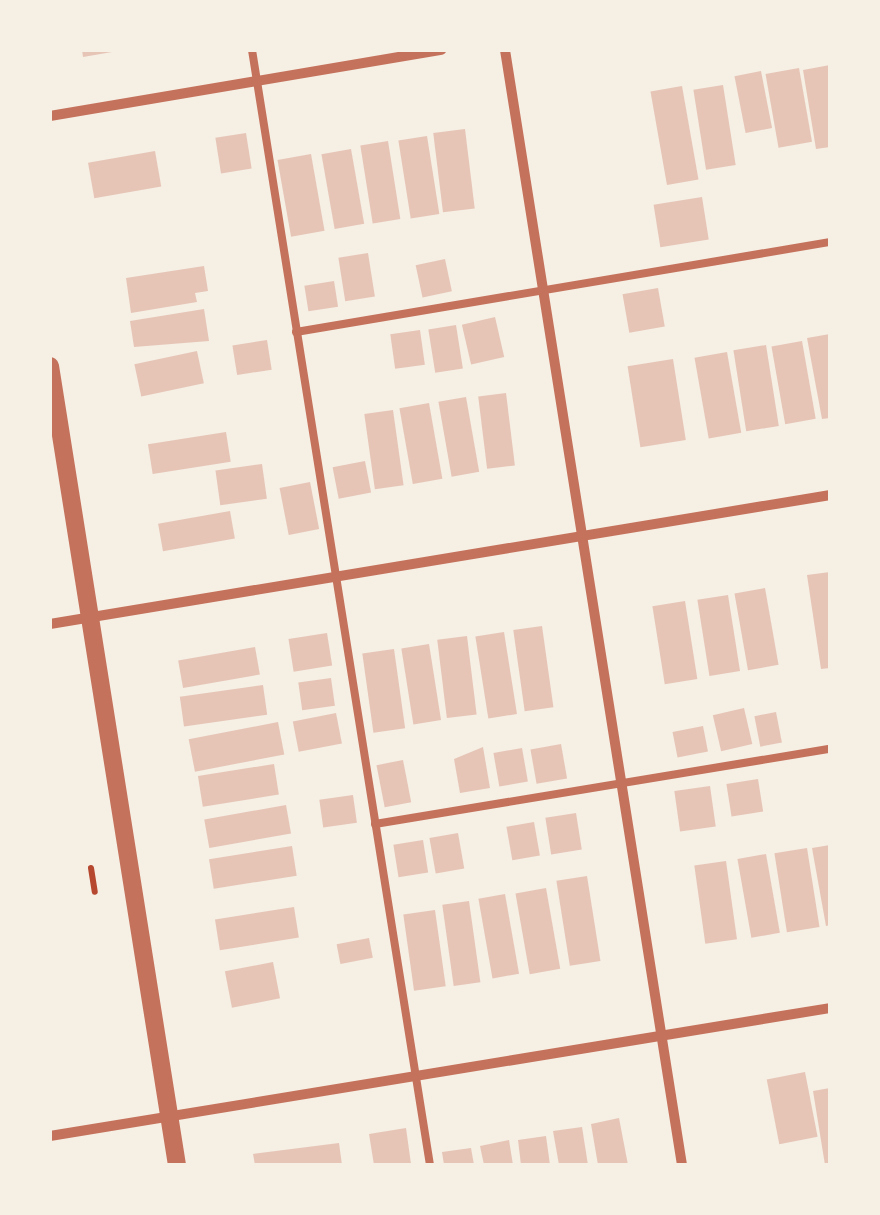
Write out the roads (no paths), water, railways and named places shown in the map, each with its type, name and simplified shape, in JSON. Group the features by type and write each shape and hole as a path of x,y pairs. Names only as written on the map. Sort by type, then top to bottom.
{"street":[{"path":"50,116 441,50"},
{"path":"505,50 682,1165"},
{"path":"50,366 177,1165"},
{"path":"50,624 830,494"},
{"path":"50,1136 830,1008"}],"lane":[{"path":"252,50 430,1165"},
{"path":"296,332 830,242"},
{"path":"375,824 830,749"}]}
